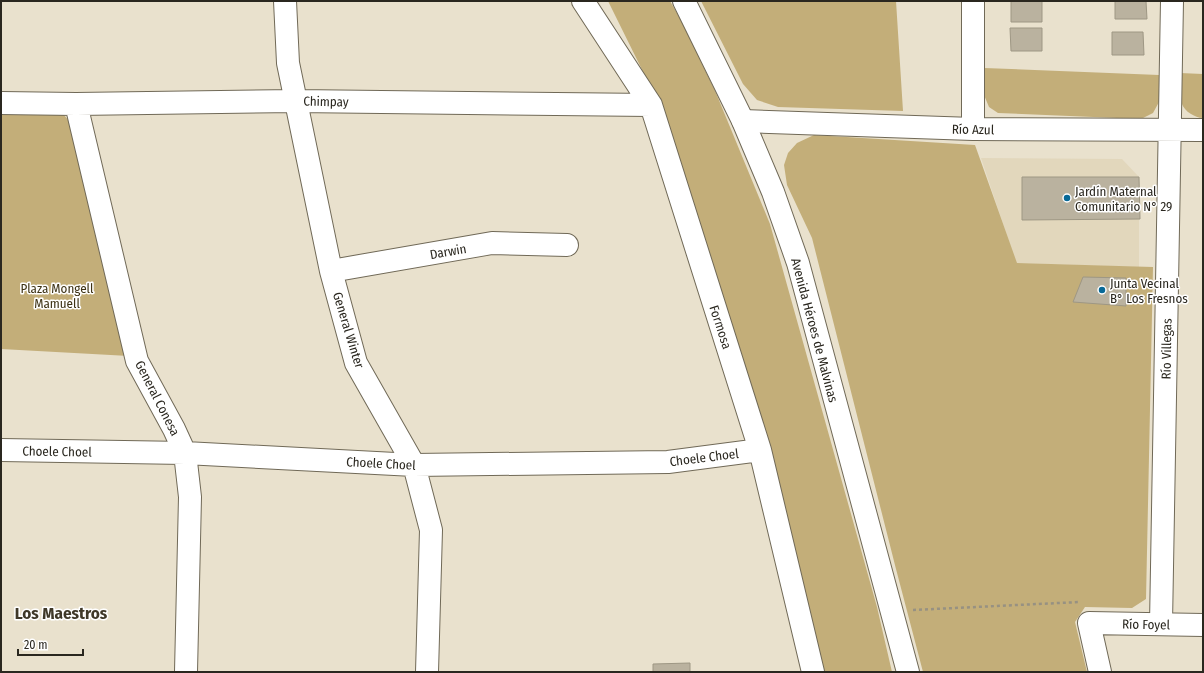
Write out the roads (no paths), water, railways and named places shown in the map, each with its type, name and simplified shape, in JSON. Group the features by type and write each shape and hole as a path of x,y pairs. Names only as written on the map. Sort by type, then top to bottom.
{"street":[{"name":"General Winter","path":"286,1 288,64 331,271 356,363 414,465 431,530 427,672"},
{"name":"Formosa","path":"583,1 651,105 760,450 813,672"},
{"name":"Avenida Héroes de Malvinas","path":"684,1 743,121 773,192 798,263 908,672"},
{"path":"973,1 973,129"},
{"name":"Río Villegas","path":"1161,624 1172,1"},
{"name":"Chimpay","path":"1,103 76,104 296,101 651,105"},
{"name":"General Conesa","path":"76,104 138,361 185,453 190,497 186,672"},
{"name":"Río Azul","path":"743,121 973,129 1203,130"},
{"name":"Darwin","path":"331,271 492,243 567,245"},
{"name":"Choele Choel","path":"1,450 185,453 414,465 668,462 760,450"},
{"name":"Río Foyel","path":"1100,672 1089,623 1203,625"}],"place":[{"name":"Jardín Maternal Comunitario N° 29","path":"1067,198"},
{"name":"Junta Vecinal B° Los Fresnos","path":"1102,290"}],"district":[{"name":"Los Maestros","path":"61,613"}],"park label":[{"name":"Plaza Mongell Mamuell","path":"57,296"}]}
